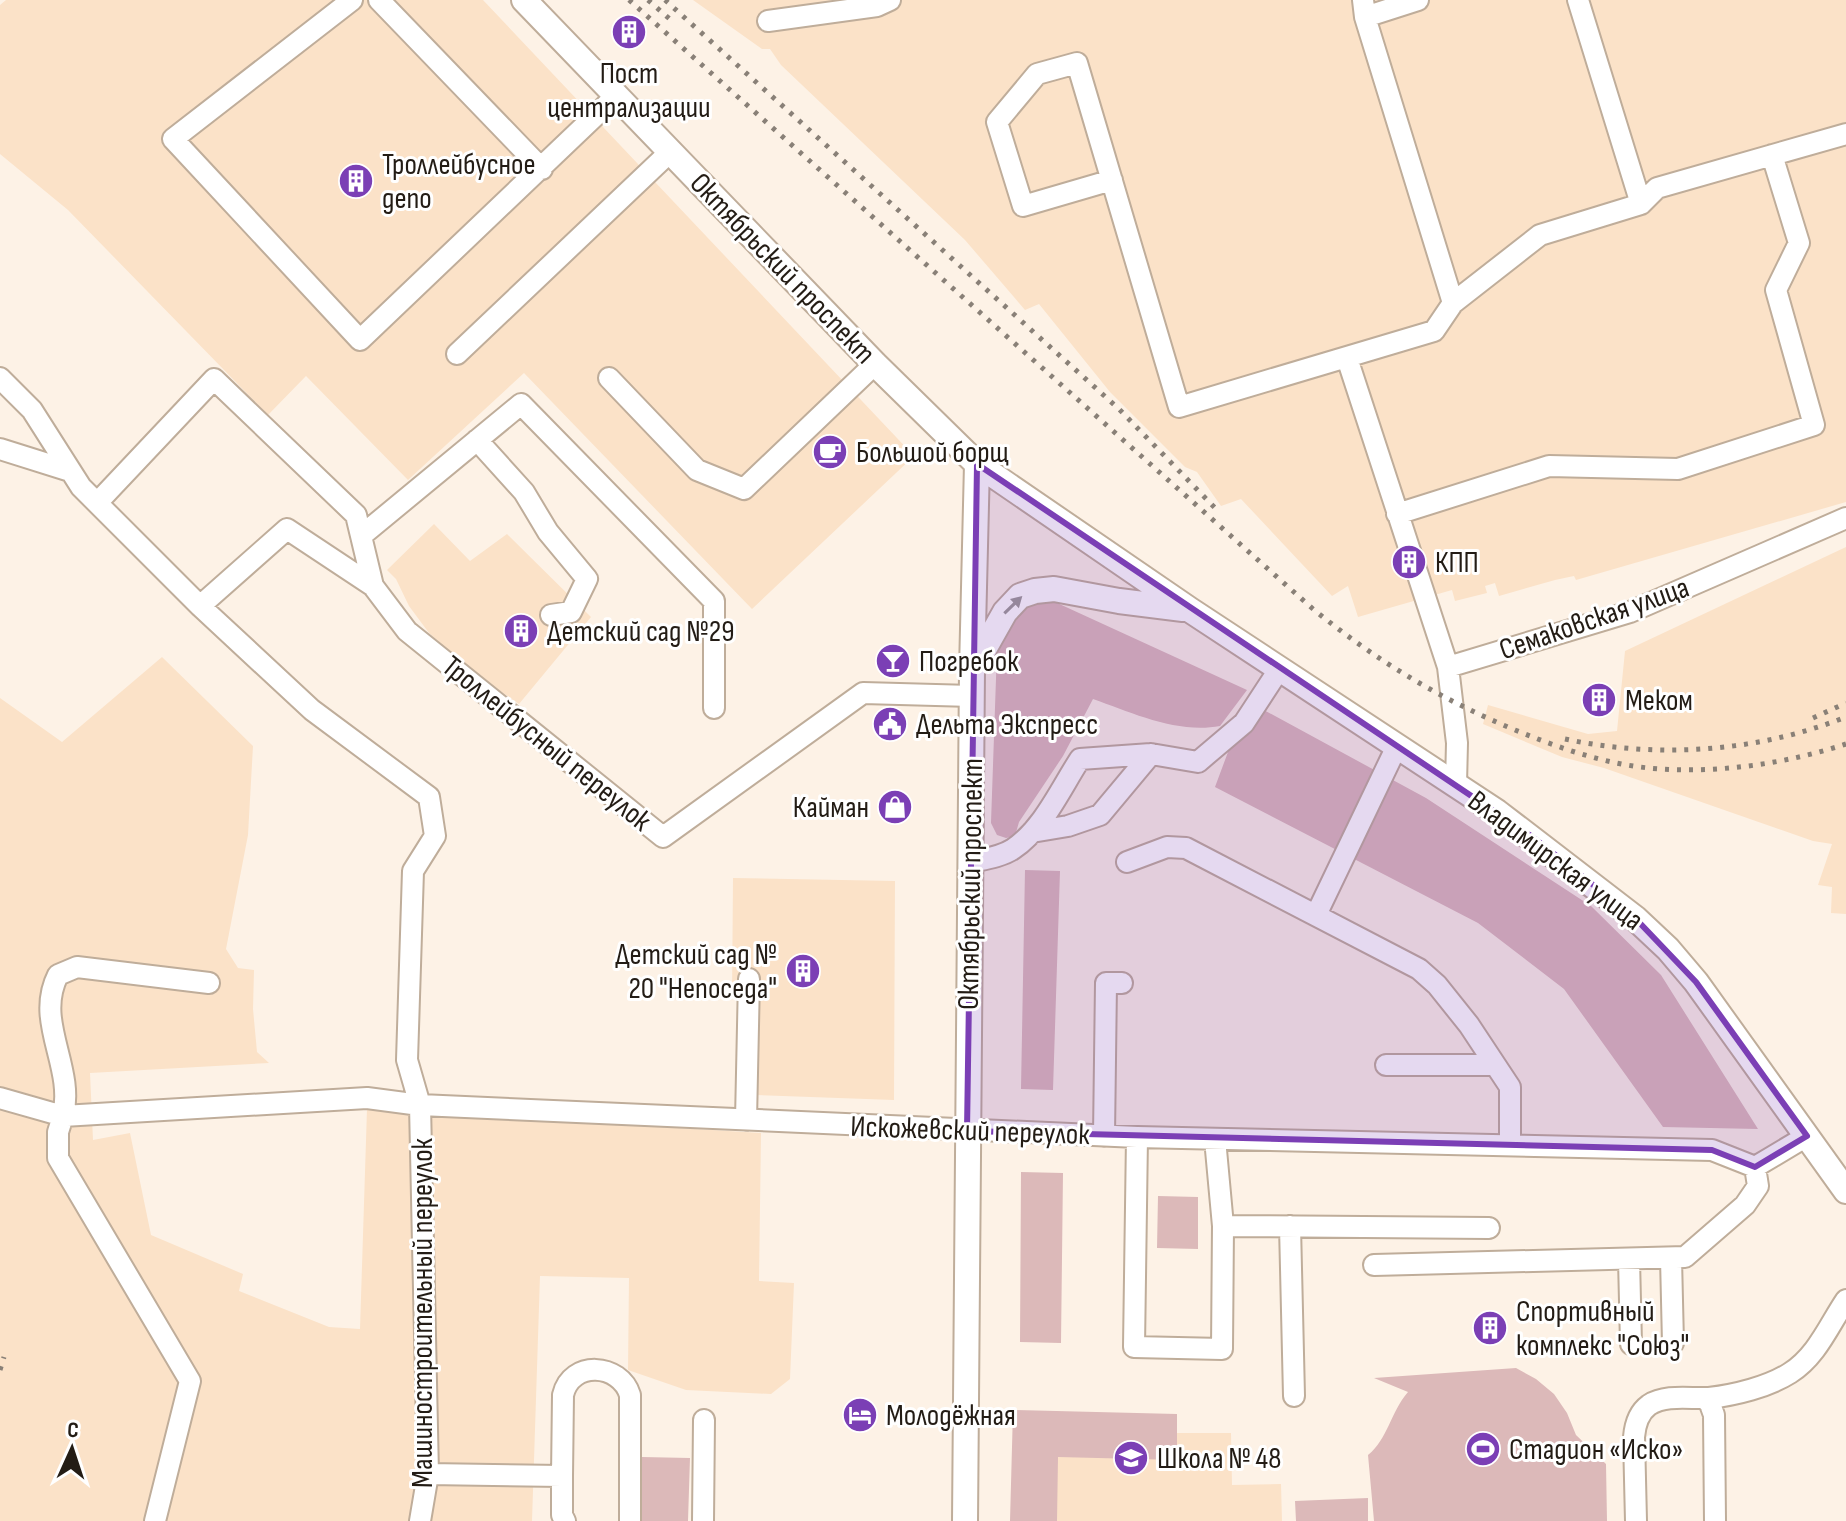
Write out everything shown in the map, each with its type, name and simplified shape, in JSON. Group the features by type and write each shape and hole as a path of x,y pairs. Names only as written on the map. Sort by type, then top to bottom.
{"main road":[{"name":"Октябрьский проспект","path":"524,0 875,364 977,464 972,670 965,1521"},
{"name":"Владимирская улица","path":"977,464 1190,610 1456,784 1559,857 1635,918 1668,949 1728,1026 1846,1191"},
{"name":"Владимирская улица","path":"972,670 1005,612 1020,596 1035,591 1054,589 1190,610"}],"street":[{"path":"352,0 173,139 360,340 616,96"},
{"path":"379,0 542,169"},
{"path":"768,21 877,6 890,0"},
{"path":"1418,0 1364,9 1453,303"},
{"path":"1578,0 1641,204"},
{"path":"1112,180 1023,206 997,122 1037,74 1077,63 1112,180 1179,407 1434,331 1453,303 1540,235 1641,204 1657,188 1846,134"},
{"path":"457,354 671,151"},
{"path":"1397,514 1549,466 1678,469 1814,425 1776,290 1799,243 1772,155"},
{"path":"1347,358 1444,657 1457,743 1456,784"},
{"path":"609,378 697,470 744,489 875,364"},
{"name":"Машиностроительный переулок","path":"0,378 32,410 70,471 97,503 200,606 312,710 429,797 435,836 413,871 407,1060 420,1105 428,1474 420,1521"},
{"name":"Троллейбусный переулок","path":"97,503 214,379 356,515 373,586 407,631 663,837 863,693 972,696"},
{"path":"361,536 521,404 714,601 714,708"},
{"path":"477,440 524,492 548,532 587,579 571,612 551,615"},
{"path":"0,449 70,471"},
{"path":"1387,482 1389,527 1418,612 1444,657"},
{"name":"Семаковская улица","path":"1444,657 1630,612 1846,518"},
{"path":"200,606 287,529 373,586"},
{"path":"971,862 996,857 1012,849 1032,832 1080,759 1151,754 1198,762 1244,723 1280,668"},
{"path":"1316,915 1397,746"},
{"path":"1032,832 1068,826 1100,815 1151,754"},
{"path":"1127,862 1167,847 1186,848 1419,969 1445,995 1510,1087 1510,1144"},
{"path":"155,1521 190,1381 58,1158 58,1132 67,1084 50,1019 58,975 77,967 209,983"},
{"path":"746,1120 749,979"},
{"path":"1104,1136 1106,983 1122,983"},
{"path":"1386,1065 1495,1065"},
{"name":"Искожевский переулок","path":"0,1098 63,1116 123,1115 367,1098 420,1105 967,1131 1712,1150 1755,1167"},
{"path":"1374,1265 1685,1257 1745,1205 1758,1186 1755,1167 1807,1136"},
{"path":"1137,1137 1134,1347 1222,1349 1223,1226 1215,1139"},
{"path":"1223,1226 1489,1228"},
{"path":"1290,1226 1294,1396"},
{"path":"1671,1258 1673,1343"},
{"path":"1629,1259 1631,1344"},
{"path":"1636,1521 1634,1437 1641,1413 1660,1400 1705,1398 1748,1389 1791,1372 1816,1347 1846,1300"},
{"path":"563,1519 565,1385 578,1373 605,1371 622,1379 630,1395 630,1521"},
{"path":"1705,1398 1714,1415 1715,1521"},
{"path":"703,1521 704,1420"},
{"path":"428,1474 562,1476"}],"highlighted area":[{"path":"977,464 1534,838 1635,918 1696,982 1807,1136 1755,1167 1712,1150 967,1131"}],"shaded area":[{"path":"6,0 483,0 914,456 752,609 524,373 408,480 306,376 268,415 68,210 0,154 0,5"},
{"path":"693,0 1846,0 1846,502 1576,580 1574,576 1499,596 1495,583 1485,586 1487,593 1455,601 1452,590 1358,617 1348,586 1332,596 1241,499 1221,506 1197,472 1185,467 1110,392 1039,304 1025,310 965,240 781,65 770,49 762,49"},
{"path":"434,524 470,561 507,534 591,617 519,704 475,674 429,633 409,606 396,579 387,570"},
{"path":"1846,547 1846,914 1831,913 1832,887 1818,885 1832,844 1813,841 1604,768 1562,757 1483,724 1488,705 1588,734 1617,731 1625,651"},
{"path":"1040,601 1055,602 1247,690 1220,726 1204,728 1155,721 1093,699 1063,756 1019,822 1015,836 1006,838 997,835 991,823 997,650 1012,620"},
{"path":"162,657 253,746 248,835 226,949 238,968 254,970 253,1009 257,1052 269,1063 90,1073 93,1140 130,1133 151,1235 243,1274 239,1291 329,1327 360,1329 367,1109 761,1133 759,1281 794,1283 790,1379 771,1394 686,1390 628,1370 629,1278 540,1276 532,1521 0,1521 0,698 62,742"},
{"path":"1262,709 1426,798 1591,906 1661,975 1758,1129 1663,1127 1564,989 1478,923 1215,787 1231,744"},
{"path":"1025,870 1060,871 1053,1090 1021,1089"},
{"path":"733,878 895,881 894,1100 756,1095 754,997 732,997"},
{"path":"1021,1172 1063,1173 1061,1343 1020,1342"},
{"path":"1158,1196 1198,1197 1198,1249 1157,1248"},
{"name":"Стадион «Иско»","path":"1516,1368 1554,1394 1567,1413 1576,1435 1606,1464 1607,1521 1374,1521 1368,1455 1375,1449 1408,1392 1374,1378"},
{"path":"1013,1410 1177,1414 1177,1460 1058,1457 1057,1521 1010,1521"},
{"name":"Школа № 48","path":"1031,1433 1231,1433 1232,1485 1281,1484 1282,1521 1030,1521"},
{"path":"642,1457 690,1458 688,1521 641,1521"},
{"path":"1368,1498 1368,1521 1296,1521 1295,1501"}],"railway":[{"path":"629,0 1313,609 1409,677 1460,705 1533,737 1586,756 1642,767 1684,770 1731,768 1778,761 1846,744"},
{"path":"648,0 672,21"},
{"path":"665,0 1119,409 1218,511"},
{"path":"1813,718 1846,703"},
{"path":"1565,739 1636,749 1707,749 1778,738 1846,717"},
{"path":"0,1370 4,1357"}],"place":[{"name":"Пост централизации","path":"629,32"},
{"name":"Троллейбусное депо","path":"356,181"},
{"name":"Большой борщ","path":"830,452"},
{"name":"КПП","path":"1409,562"},
{"name":"Детский сад №29","path":"521,631"},
{"name":"Погребок","path":"893,661"},
{"name":"Меком","path":"1599,700"},
{"name":"Дельта Экспресс","path":"890,724"},
{"name":"Кайман","path":"895,807"},
{"name":"Детский сад № 20 \"Непоседа\"","path":"803,971"},
{"name":"Спортивный комплекс \"Союз\"","path":"1490,1328"},
{"name":"Молодёжная","path":"860,1415"},
{"name":"Стадион «Иско»","path":"1483,1449"},
{"name":"Школа № 48","path":"1131,1458"}]}
